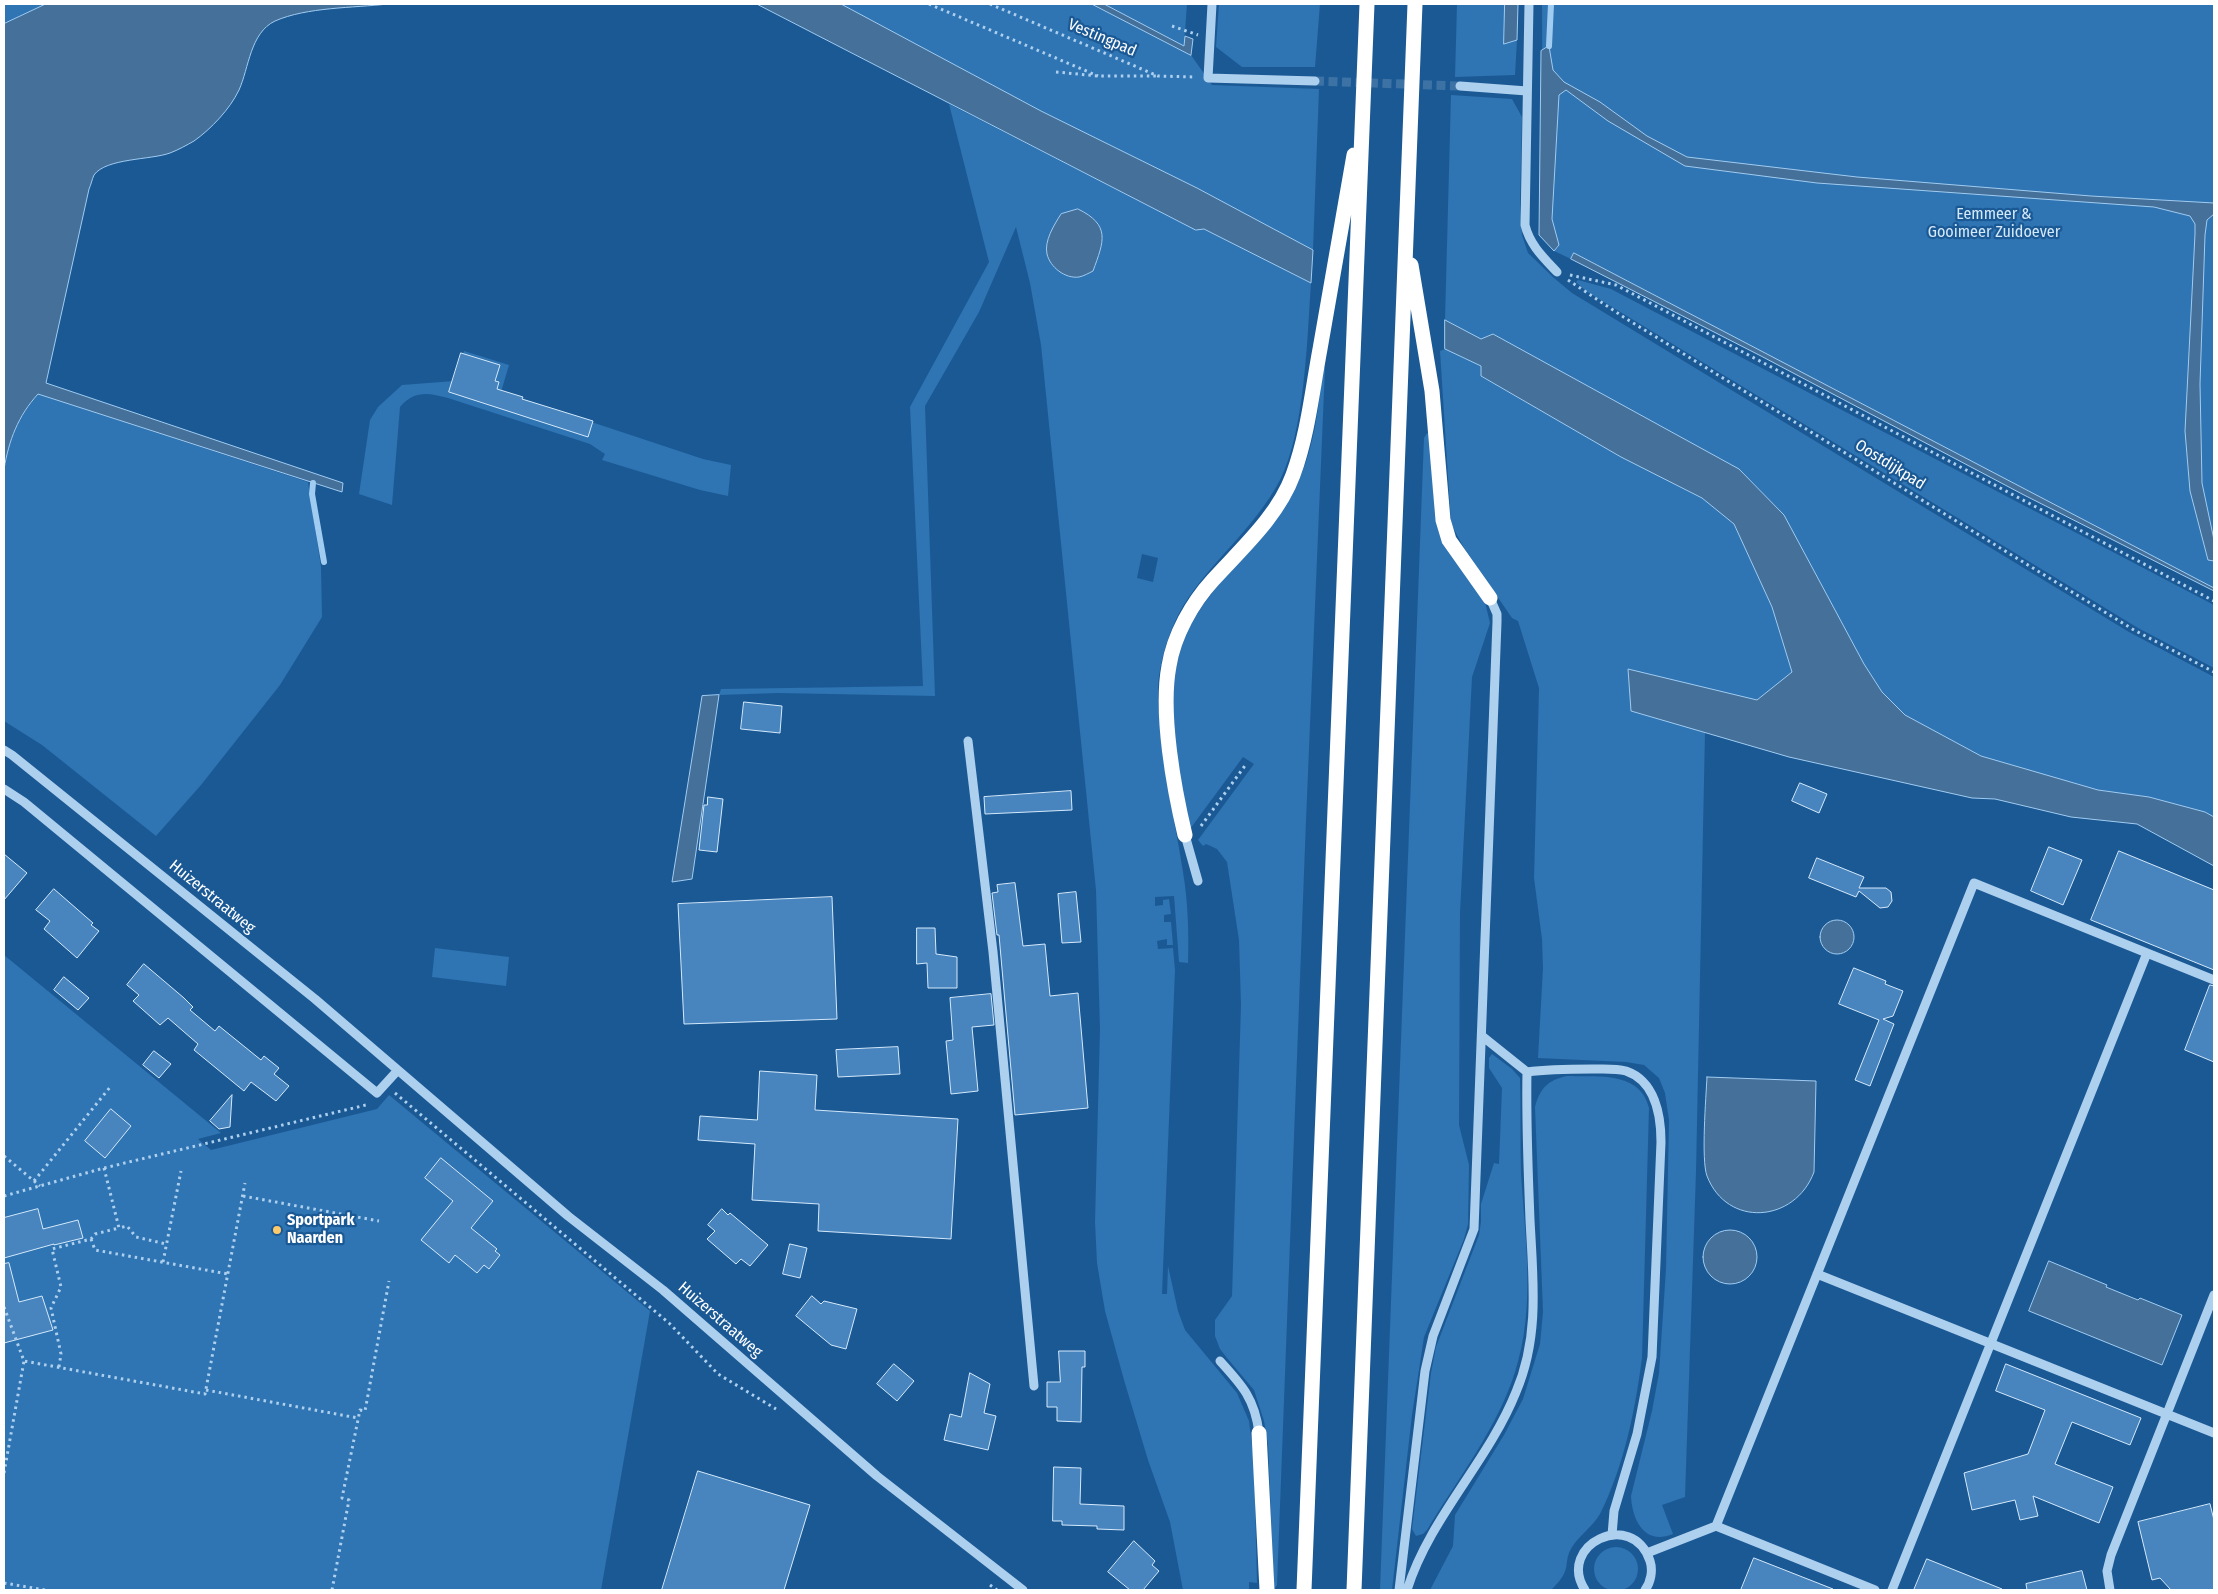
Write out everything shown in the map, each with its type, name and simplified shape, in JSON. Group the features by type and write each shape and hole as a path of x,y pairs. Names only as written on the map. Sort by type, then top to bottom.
{"highway":[{"path":"1304,1590 1367,4"},
{"path":"1354,1590 1415,4"},
{"path":"1186,840 1176,794 1169,737 1167,688 1170,661 1178,635 1198,599 1269,516 1292,478 1298,462 1310,410 1364,97"},
{"path":"1406,236 1432,391 1443,520 1450,540 1490,598"},
{"path":"1259,1433 1267,1590"}],"street":[{"path":"1212,4 1208,78 1315,81"},
{"path":"1529,4 1525,225 1528,238 1536,251 1558,272"},
{"path":"1460,86 1527,92"},
{"path":"1399,1590 1429,1349 1474,1229 1497,622 1497,614 1490,598"},
{"path":"968,742 993,952 1034,1386"},
{"name":"Huizerstraatweg","path":"4,750 315,999 568,1216 656,1285 878,1476 1023,1590"},
{"path":"4,789 32,808 377,1093 384,1083 398,1070"},
{"path":"1186,840 1198,881"},
{"path":"1716,1526 1974,883 2214,980"},
{"path":"1892,1590 2148,953"},
{"path":"1482,1036 1527,1072 1562,1068 1624,1071 1640,1079 1647,1086 1660,1120 1661,1142 1652,1357 1637,1434 1614,1510 1612,1535"},
{"path":"1407,1590 1435,1529 1506,1414 1519,1385 1530,1350 1535,1307 1526,1128 1527,1072"},
{"path":"1817,1274 2214,1433"},
{"path":"2110,1590 2107,1571 2110,1555 2214,1295"},
{"path":"1220,1361 1246,1391 1255,1410 1259,1433"},
{"path":"1647,1553 1716,1526 1875,1590"},
{"path":"1584,1590 1579,1572 1580,1560 1586,1549 1595,1540 1612,1535 1630,1537 1640,1544 1647,1553 1651,1564 1651,1576 1645,1590"}],"path":[{"path":"928,4 1098,76"},
{"name":"Vestingpad","path":"990,4 1158,76 1208,78"},
{"path":"1172,26 1210,39"},
{"path":"1056,72 1098,76 1164,76"},
{"path":"1558,272 1616,285 2214,601"},
{"name":"Oostdijkpad","path":"1558,272 1626,318 2134,630 2214,672"},
{"path":"1186,840 1247,763"},
{"path":"384,1083 669,1323 718,1374 778,1410"},
{"path":"34,1180 111,1086"},
{"path":"4,1196 104,1168 366,1105 377,1093"},
{"path":"4,1156 40,1186"},
{"path":"104,1168 119,1228"},
{"path":"163,1262 181,1171"},
{"path":"24,1361 205,1394 245,1183"},
{"path":"243,1196 379,1221"},
{"path":"58,1367 61,1354 51,1308 61,1287 52,1249 91,1239 95,1234 127,1226 136,1237 166,1244"},
{"path":"91,1239 95,1250 228,1274"},
{"path":"332,1590 349,1500 342,1498 360,1410 365,1411 389,1281"},
{"path":"4,1307 24,1361 4,1473"},
{"path":"206,1390 358,1418"},
{"path":"4,1583 44,1590"},
{"path":"989,1584 997,1590"}],"green space":[{"path":"4,4 46,4 4,24"},
{"path":"841,4 1092,4 1191,55 1212,85 1319,89 1313,250 1197,188 1041,111"},
{"path":"1104,4 1187,4 1184,46"},
{"path":"1219,4 1320,4 1315,67 1242,67 1216,47"},
{"path":"1457,4 1505,4 1504,43 1517,40 1515,75 1455,77"},
{"name":"Eemmeer & Gooimeer Zuidoever","path":"1542,4 2214,4 2214,589 1574,253 1571,259 1554,251 1559,246 1543,234"},
{"path":"1451,95 1512,99 1522,117 1520,204 1522,235 1528,253 1572,293 2129,632 2214,677 2214,817 2205,812 2149,797 2098,790 1981,756 1905,715 1882,692 1864,664 1784,515 1739,469 1493,334 1481,339 1445,320"},
{"path":"949,104 1196,230 1204,229 1311,283 1300,411 1288,460 1280,480 1258,514 1206,574 1183,606 1166,645 1158,687 1163,755 1185,883 1188,940 1188,963 1179,962 1174,896 1155,897 1155,906 1163,905 1163,900 1169,899 1171,914 1164,915 1164,922 1171,922 1173,945 1167,945 1167,939 1157,941 1158,949 1173,948 1175,970 1162,1294 1167,1294 1168,1266 1178,1311 1185,1330 1237,1393 1249,1421 1254,1460 1257,1583 1249,1582 1249,1590 1183,1590 1170,1522 1148,1460 1105,1311 1097,1263 1095,1222 1100,1029 1096,890 1041,345 1030,283 1016,227 979,312 925,406 935,696 778,693 719,695 721,689 923,686 910,407 989,262","holes":["1142,554 1158,558 1153,582 1137,578"]},
{"path":"1578,280 1611,289 2214,605 2214,668 2138,628 1586,291 1576,282"},
{"path":"1445,349 1481,366 1482,377 1621,457 1702,498 1734,524 1772,607 1792,672 1757,700 1628,670 1631,711 1705,732 1696,1172 1685,1497 1662,1505 1673,1534 1663,1537 1648,1534 1637,1522 1631,1496 1652,1411 1659,1373 1666,1269 1669,1120 1665,1093 1659,1078 1644,1065 1626,1062 1538,1058 1543,968 1542,939 1534,878 1539,688 1518,621 1512,618 1464,548 1451,524 1440,351"},
{"path":"464,351 509,365 501,392 703,459 731,465 728,496 700,490 602,460 605,454 590,444 448,398 428,394 417,395 400,407 392,505 359,494 370,420 378,407 402,385 454,381"},
{"path":"1323,367 1325,368 1277,1585 1274,1590 1268,1444 1264,1421 1254,1390 1220,1349 1215,1336 1215,1320 1232,1296 1241,1005 1239,940 1227,862 1217,849 1206,844 1203,846 1198,840 1254,764 1243,757 1190,829 1175,744 1173,701 1178,659 1186,636 1197,615 1210,595 1273,522 1296,486 1313,437"},
{"path":"38,394 308,482 321,567 322,617 280,685 201,785 156,836 42,745 4,721 4,469 15,429 25,411"},
{"path":"1427,433 1429,434 1435,516 1438,529 1443,541 1485,602 1490,623 1472,677 1460,913 1459,1125 1469,1165 1468,1224 1464,1239 1424,1337 1412,1415 1392,1590 1380,1590 1424,438"},
{"path":"435,948 509,957 506,986 432,977"},
{"name":"Sportpark Naarden","path":"4,955 221,1133 198,1139 211,1150 377,1109 389,1095 650,1311 601,1590 4,1590"},
{"path":"1492,1054 1512,1069 1520,1078 1521,1173 1527,1273 1525,1323 1515,1372 1508,1393 1488,1433 1427,1530 1423,1534 1416,1536 1412,1529 1431,1373 1436,1347 1479,1235 1481,1204 1494,1163 1499,1164 1502,1088 1489,1068 1489,1058"},
{"path":"1567,1076 1616,1078 1627,1082 1637,1088 1644,1096 1649,1108 1642,1358 1636,1398 1622,1458 1600,1514 1572,1548 1568,1555 1564,1574 1551,1590 1430,1590 1453,1546 1455,1515 1504,1435 1523,1399 1540,1344 1543,1312 1535,1107 1539,1095 1546,1086 1555,1080"},
{"path":"1612,1547 1620,1547 1632,1553 1638,1569 1632,1585 1620,1591 1612,1591 1600,1585 1594,1573 1594,1565 1600,1553"}],"shaded area":[{"path":"46,4 388,4 301,13 275,21 260,34 255,42 239,90 220,118 207,131 194,141 170,153 118,162 100,169 94,175 89,189 46,383 343,483 342,492 38,394 25,411 15,429 4,469 4,24"},
{"path":"757,4 841,4 1041,111 1197,188 1313,250 1311,283 1204,229 1196,230"},
{"path":"1092,4 1104,4 1184,46 1185,36 1193,39 1191,55"},
{"path":"1505,4 1518,4 1517,40 1504,44"},
{"path":"1549,46 1553,70 1564,82 1600,102 1647,136 1687,157 1857,177 2091,196 2214,203 2214,214 2207,220 2205,235 2200,384 2202,483 2214,540 2214,561 2208,560 2190,491 2185,431 2195,234 2195,224 2190,216 2154,207 1817,183 1685,166 1608,121 1566,90 1559,95 1552,219 1559,245 1554,251 1539,235 1541,51"},
{"path":"1078,209 1096,221 1102,235 1102,242 1093,271 1081,277 1074,277 1064,274 1055,268 1049,259 1046,249 1050,233 1061,214"},
{"path":"1574,253 2214,588 2214,591 2024,495 1761,356 1571,259"},
{"path":"1445,320 1481,339 1493,334 1739,469 1784,515 1864,664 1882,692 1905,715 1981,756 2098,790 2149,797 2205,812 2214,817 2214,866 2137,824 2071,817 1995,799 1972,798 1789,757 1631,711 1628,669 1757,700 1792,672 1772,607 1734,524 1702,498 1621,457 1481,376 1481,366 1445,349"},
{"path":"719,695 692,879 672,882 702,696"},
{"path":"1837,920 1849,925 1854,937 1849,949 1837,954 1825,949 1820,937 1825,925"},
{"path":"1707,1077 1816,1081 1814,1172 1805,1189 1792,1201 1777,1209 1761,1213 1745,1211 1729,1204 1717,1193 1707,1176 1704,1157"},
{"path":"1725,1230 1735,1230 1745,1234 1753,1242 1757,1257 1753,1272 1745,1280 1735,1284 1725,1284 1715,1280 1707,1272 1703,1262 1703,1252 1707,1242 1715,1234"},
{"path":"2049,1261 2138,1300 2140,1298 2182,1315 2162,1365 2029,1311"}],"building":[{"path":"461,353 500,365 495,381 499,382 497,389 523,397 522,399 593,421 588,437 449,392"},
{"path":"744,702 782,706 780,733 741,729"},
{"path":"1800,783 1827,794 1819,813 1792,801"},
{"path":"1071,791 1072,810 985,814 984,797"},
{"path":"708,797 723,799 717,852 699,850 704,805 707,805"},
{"path":"2049,847 2082,860 2063,905 2031,891"},
{"path":"2119,851 2214,890 2214,970 2091,920"},
{"path":"4,854 27,873 4,900"},
{"path":"1817,858 1864,877 1859,888 1886,888 1891,892 1892,901 1888,907 1880,908 1859,891 1856,897 1809,878"},
{"path":"1015,883 1023,946 1045,944 1050,996 1078,993 1088,1108 1015,1115 999,935 997,935 992,893 998,892 997,885"},
{"path":"54,889 93,923 91,925 99,931 77,958 44,929 50,921 36,910"},
{"path":"1076,892 1081,942 1062,943 1058,894"},
{"path":"832,897 837,1019 684,1024 678,904"},
{"path":"917,928 935,928 936,954 957,957 957,988 928,988 927,963 917,964"},
{"path":"144,964 184,998 193,1007 190,1010 215,1031 219,1026 261,1060 264,1056 279,1068 274,1074 289,1086 276,1101 251,1082 244,1091 194,1050 198,1044 168,1018 160,1025 133,1001 139,995 127,985"},
{"path":"1854,968 1886,981 1885,984 1903,991 1893,1016 1883,1019 1894,1024 1870,1086 1855,1080 1879,1020 1839,1004"},
{"path":"64,977 89,998 78,1010 54,990"},
{"path":"2210,985 2214,986 2214,1062 2185,1050"},
{"path":"991,994 994,1025 972,1027 978,1091 951,1094 946,1041 953,1040 950,998"},
{"path":"898,1047 900,1074 838,1077 836,1050"},
{"path":"154,1051 171,1064 159,1078 143,1065"},
{"path":"760,1071 817,1075 815,1110 958,1119 951,1239 818,1231 819,1204 752,1200 755,1144 698,1140 700,1116 757,1120"},
{"path":"232,1095 230,1127 219,1129 210,1121"},
{"path":"111,1109 131,1126 105,1158 85,1141"},
{"path":"441,1158 493,1201 471,1228 497,1249 495,1251 500,1255 489,1269 484,1265 477,1273 455,1255 449,1263 421,1240 453,1201 425,1178"},
{"path":"38,1209 43,1229 78,1220 83,1238 4,1258 4,1218"},
{"path":"722,1209 728,1215 730,1213 768,1245 750,1266 741,1259 736,1264 707,1239 715,1231 708,1225"},
{"path":"790,1244 807,1248 800,1278 783,1274"},
{"path":"9,1263 19,1302 42,1296 53,1330 4,1343 4,1264"},
{"path":"812,1296 821,1304 824,1301 857,1309 846,1349 831,1345 796,1316"},
{"path":"1059,1351 1085,1351 1085,1367 1082,1367 1081,1422 1057,1421 1057,1407 1047,1407 1047,1382 1060,1382"},
{"path":"894,1364 914,1381 897,1401 877,1384"},
{"path":"2006,1364 2141,1418 2130,1445 2072,1422 2055,1464 2113,1487 2099,1523 2033,1496 2038,1516 2020,1520 2015,1500 1972,1510 1964,1473 2028,1454 2045,1410 1996,1391"},
{"path":"970,1373 990,1384 984,1413 996,1416 988,1450 944,1440 950,1414 961,1417"},
{"path":"1054,1467 1081,1468 1080,1504 1124,1506 1124,1530 1097,1529 1097,1526 1062,1525 1062,1521 1053,1521"},
{"path":"698,1471 810,1505 784,1590 662,1590"},
{"path":"2210,1504 2214,1520 2214,1590 2171,1590 2160,1578 2152,1580 2138,1522"},
{"path":"1134,1541 1155,1561 1152,1565 1159,1571 1143,1590 1130,1590 1108,1572"},
{"path":"1754,1558 1833,1589 1833,1590 1741,1590"},
{"path":"1927,1559 2002,1589 2002,1590 1914,1590"},
{"path":"2082,1571 2087,1590 2027,1590 2026,1584"}],"waterway":[{"path":"1549,46 1551,4"},
{"path":"313,483 312,494 324,562"}],"tunnel":[{"path":"1315,81 1460,86"}],"place":[{"name":"Sportpark Naarden","path":"277,1230"}]}
